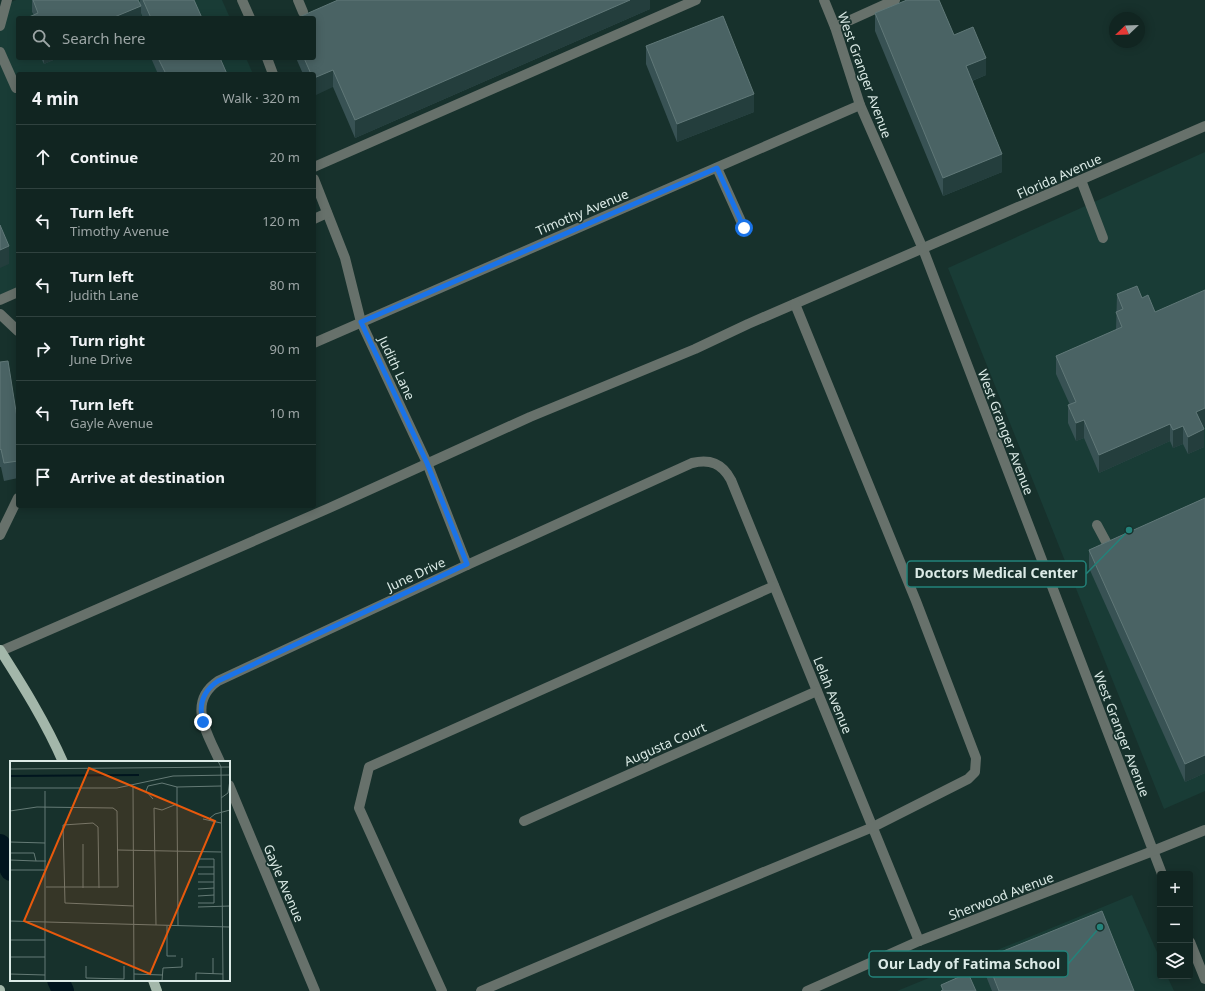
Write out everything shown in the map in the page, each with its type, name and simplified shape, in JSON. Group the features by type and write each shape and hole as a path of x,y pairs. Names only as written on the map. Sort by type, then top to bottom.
{"main road":[{"path":"0,651 28,694 63,761"},
{"path":"153,981 157,991"}],"street":[{"path":"0,26 6,0"},
{"path":"242,0 249,16"},
{"path":"298,0 303,12"},
{"path":"316,166 696,0"},
{"name":"West Granger Avenue","path":"824,0 835,27 860,106 922,249 1161,871"},
{"path":"835,27 896,0"},
{"path":"0,52 16,88"},
{"path":"267,60 272,72"},
{"name":"Timothy Avenue","path":"316,342 860,106"},
{"name":"Florida Avenue","path":"0,651 320,512 530,418 695,349 1205,126"},
{"path":"717,168 744,228"},
{"path":"1082,180 1103,238"},
{"name":"Judith Lane","path":"316,184 345,258 361,322 427,463 467,564"},
{"path":"316,218 328,213"},
{"path":"0,300 16,293"},
{"path":"481,991 873,827 968,779 975,772 976,758 913,594 795,304"},
{"path":"0,314 16,329"},
{"name":"June Drive","path":"220,761 200,713 202,698 210,686 218,681 467,564 692,464 708,461 715,463"},
{"name":"Lelah Avenue","path":"715,463 727,472 731,480 920,941"},
{"path":"0,535 16,502"},
{"path":"1097,525 1114,556"},
{"path":"442,991 359,808 369,767 774,586"},
{"name":"Augusta Court","path":"524,821 817,691"},
{"name":"Gayle Avenue","path":"230,787 315,991"},
{"name":"Sherwood Avenue","path":"807,991 920,941 1205,830"},
{"path":"1190,943 1205,979"}],"shaded area":[{"path":"16,0 222,0 229,16 16,16 16,60 247,60 252,72 16,72 16,288 0,295 0,7"},
{"path":"1205,152 1205,791 1164,809 948,268"},
{"path":"1132,895 1157,952 1157,979 1168,979 1174,991 897,991"}],"building":[{"path":"33,0 138,0 141,6 117,16 31,16 38,13"},
{"path":"143,0 194,0 201,16 150,16"},
{"path":"338,0 630,0 355,120 333,70 316,77 316,72 310,72 305,60 316,60 316,16 302,16"},
{"path":"907,0 939,0 954,35 973,27 986,58 966,66 1002,154 943,178 875,13"},
{"path":"723,16 754,94 677,124 646,46"},
{"path":"159,60 221,60 226,72 165,72"},
{"path":"0,225 9,246 0,250"},
{"path":"1137,286 1142,298 1148,295 1155,312 1205,290 1205,408 1196,412 1204,429 1188,437 1183,426 1173,430 1170,424 1099,455 1084,420 1076,423 1068,405 1076,402 1056,356 1122,327 1116,312 1123,309 1117,294"},
{"path":"8,361 16,411 16,461 4,463 1,449 0,450 0,362"},
{"path":"1205,498 1205,755 1185,764 1089,550"},
{"path":"1102,911 1134,991 999,991 986,958"},
{"path":"968,973 976,991 941,991 943,990 941,985"}],"waterway":[{"path":"0,845 10,868"},
{"path":"58,981 63,991"}],"place":[{"name":"Doctors Medical Center","path":"1129,530"},
{"name":"Our Lady of Fatima School","path":"1100,927"}],"route":[{"path":"203,722 200,713 202,698 210,686 218,681 467,564 427,463 361,322 717,168 744,228"}]}
